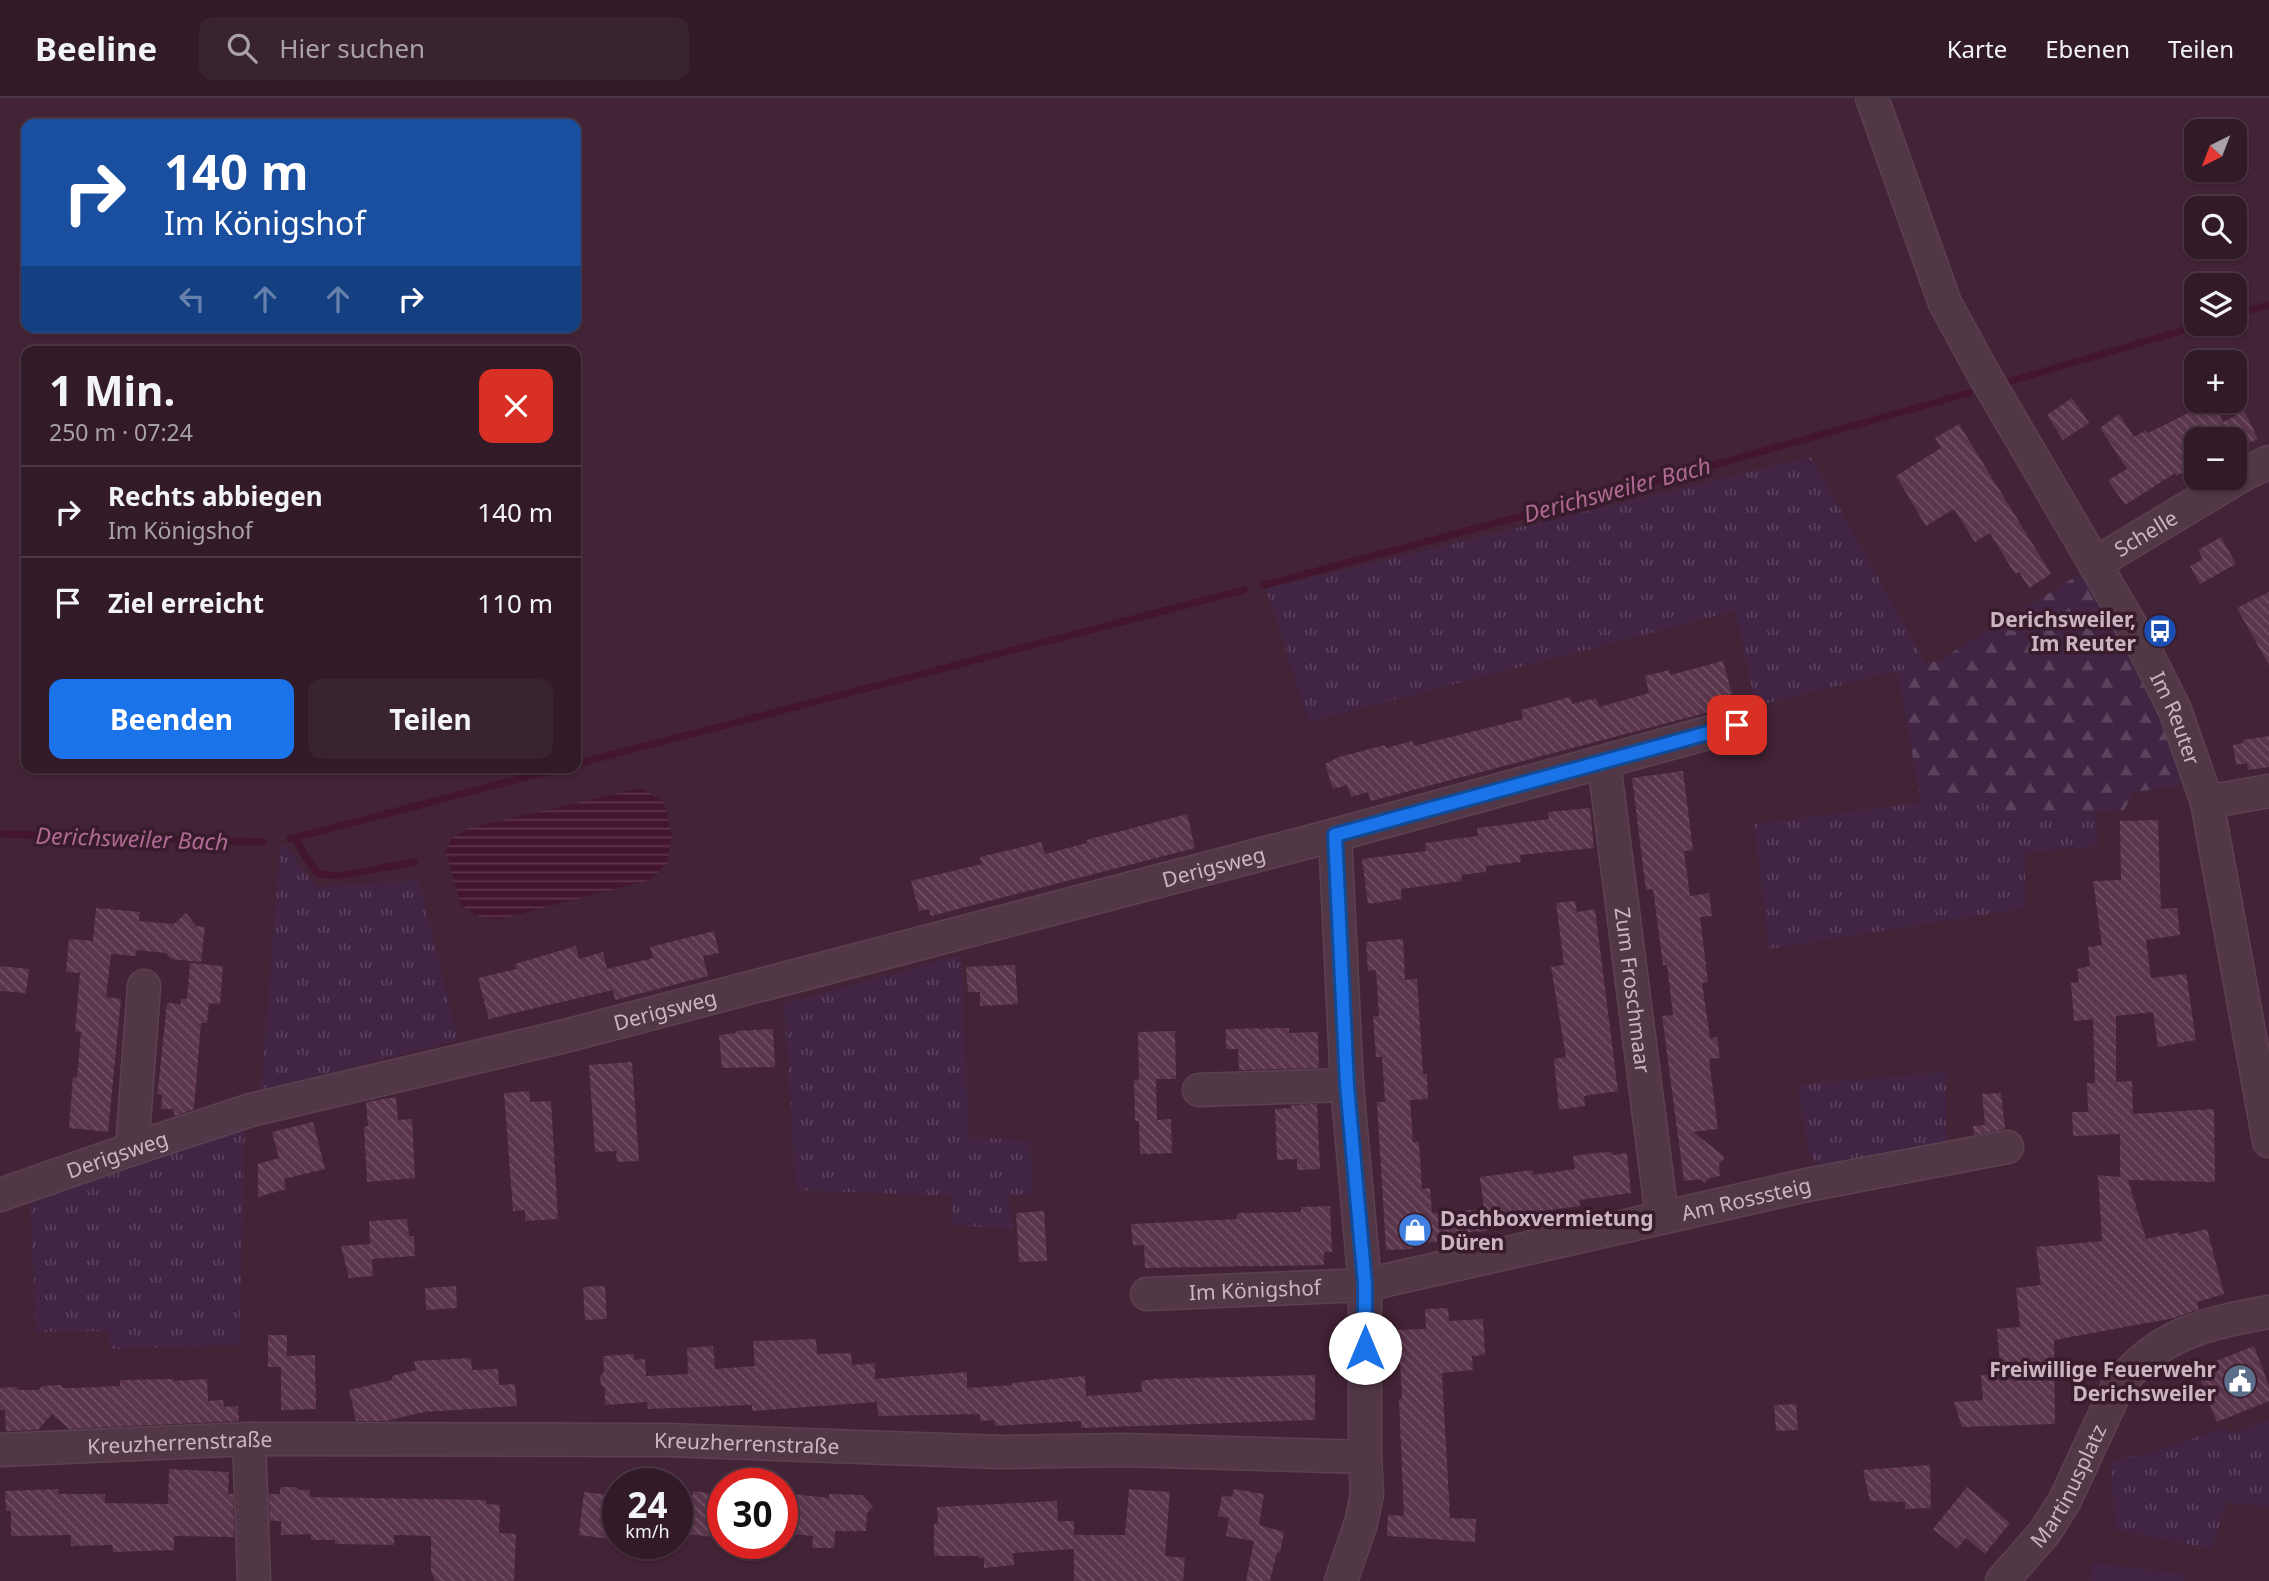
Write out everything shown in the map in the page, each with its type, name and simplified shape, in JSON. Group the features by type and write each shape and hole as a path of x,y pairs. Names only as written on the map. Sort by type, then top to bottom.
{"street":[{"name":"Im Reuter","path":"1872,98 1945,303 1982,371 2096,563 2175,710 2207,802 2263,1076 2269,1141"},
{"name":"Schelle","path":"2096,563 2269,461"},
{"path":"1341,1581 1365,1504 1365,1284 1347,1085 1335,835 1737,725"},
{"name":"Zum Froschmaar","path":"1604,763 1662,1217"},
{"path":"2207,802 2269,791"},
{"name":"Derigsweg","path":"0,1195 251,1110 561,1037 1335,835"},
{"path":"132,1149 144,986"},
{"path":"1199,1090 1347,1085"},
{"name":"Am Rosssteig","path":"1365,1284 1807,1185 2007,1147"},
{"name":"Im Königshof","path":"1147,1294 1365,1284"},
{"name":"Martinusplatz","path":"2002,1581 2045,1532 2065,1500 2118,1388 2129,1372 2155,1348 2188,1332 2211,1324 2269,1312"},
{"path":"249,1439 254,1581"},
{"name":"Kreuzherrenstraße","path":"0,1450 249,1439 668,1440 1001,1452 1125,1450 1365,1457"}],"green space":[{"path":"1811,457 1926,664 1756,706 1735,611 1309,722 1266,589"},
{"path":"2085,571 2151,690 2184,781 2179,786 2134,792 2124,810 1998,820 1987,794 1921,802 1897,671 1938,661"},
{"path":"1987,794 1999,820 2095,813 2098,846 2025,853 2025,908 1769,949 1754,824"},
{"path":"286,846 317,887 419,880 458,1040 261,1091 280,847"},
{"path":"961,955 969,1138 1030,1140 1033,1195 1008,1194 1012,1229 953,1225 952,1196 796,1190 784,1004"},
{"path":"1946,1072 1946,1141 1940,1149 1825,1170 1809,1153 1797,1085"},
{"path":"245,1127 239,1345 110,1349 108,1331 36,1332 30,1201"},
{"path":"2269,1419 2269,1507 2227,1502 2212,1549 2116,1530 2110,1461 2146,1454 2226,1428 2232,1435"},
{"path":"2092,1562 2184,1574 2183,1581 2090,1581"}],"shaded area":[{"path":"641,788 664,802 672,837 667,864 650,880 500,919 481,918 461,905 446,852 451,839 469,828"}],"building":[{"path":"2072,398 2089,423 2063,440 2047,415"},
{"path":"2188,413 2218,413 2223,422 2235,416 2235,413 2245,413 2258,439 2247,444 2247,427 2184,427 2184,472 2176,476 2175,473 2125,505 2108,480 2127,469 2100,428 2119,414 2134,437"},
{"path":"1959,424 2051,574 2029,588 2019,572 2015,574 1990,533 1975,542 1954,509 1926,526 1896,476 1941,448 1935,438"},
{"path":"2221,537 2236,564 2200,584 2190,566 2203,559 2198,550"},
{"path":"2269,592 2269,665 2237,608"},
{"path":"1723,661 1732,694 1710,699 1713,711 1371,801 1368,792 1351,797 1347,785 1333,789 1325,764 1339,757 1385,745 1386,748 1412,741 1414,746 1523,719 1521,710 1570,697 1572,704 1596,698 1599,707 1649,693 1645,676 1669,670 1670,675"},
{"path":"2269,736 2269,767 2248,770 2247,763 2236,765 2233,745 2243,743 2243,740"},
{"path":"1683,771 1693,850 1684,851 1690,896 1709,893 1712,916 1700,917 1708,982 1702,983 1710,1038 1717,1037 1720,1058 1709,1059 1718,1129 1693,1132 1725,1157 1719,1165 1720,1176 1709,1178 1705,1183 1700,1179 1684,1181 1662,1016 1673,1015 1667,965 1663,965 1653,889 1646,890 1632,778"},
{"path":"1590,808 1594,848 1520,855 1521,862 1486,866 1486,872 1461,875 1462,881 1401,889 1402,899 1368,904 1362,859 1426,851 1425,843 1478,836 1477,828 1549,819 1548,812"},
{"path":"1187,814 1195,848 931,916 929,909 919,911 911,881 982,864 980,857 1041,842 1045,854 1087,843 1086,840"},
{"path":"2158,820 2161,909 2177,908 2180,935 2146,940 2151,978 2186,974 2196,1040 2158,1047 2153,1012 2116,1016 2116,1082 2132,1081 2133,1114 2214,1109 2215,1182 2128,1180 2146,1239 2207,1229 2224,1294 2197,1302 2199,1309 2174,1318 2054,1340 2055,1424 1962,1427 1954,1402 1983,1400 1981,1375 1994,1374 1993,1366 2000,1366 1997,1329 2020,1327 2016,1288 2041,1285 2036,1247 2102,1241 2098,1175 2120,1177 2120,1134 2073,1136 2072,1112 2088,1112 2087,1083 2095,1083 2093,1019 2074,1021 2071,983 2079,982 2077,969 2090,966 2088,947 2102,945 2093,881 2121,880 2120,821"},
{"path":"1575,901 1577,912 1595,909 1618,1091 1584,1096 1585,1106 1559,1110 1554,1059 1566,1057 1551,967 1564,965 1556,903"},
{"path":"96,908 140,912 139,921 174,924 186,913 196,926 205,927 201,962 171,959 166,953 136,950 136,956 111,954 106,997 121,999 108,1132 69,1128 73,1077 77,1078 81,1032 75,1031 80,973 66,972 69,939 93,941"},
{"path":"714,931 719,953 703,956 708,976 615,1000 613,990 489,1019 478,978 517,969 515,964 576,946 579,959 603,952 607,969 653,958 650,947"},
{"path":"1403,939 1405,980 1417,979 1423,1074 1427,1074 1428,1099 1410,1100 1413,1142 1419,1142 1422,1189 1430,1188 1432,1213 1484,1209 1480,1177 1532,1170 1533,1175 1575,1169 1573,1156 1596,1153 1627,1153 1631,1193 1579,1200 1580,1206 1527,1213 1528,1219 1486,1224 1484,1214 1487,1231 1437,1234 1437,1242 1412,1243 1412,1249 1386,1250 1377,1102 1385,1102 1382,1057 1376,1057 1373,1016 1379,1016 1376,970 1368,971 1366,942"},
{"path":"190,963 223,966 220,1004 209,1003 207,1023 201,1023 194,1109 175,1116 173,1109 161,1109 162,1095 157,1094 167,1003 181,1004 181,999 187,999"},
{"path":"1015,965 1018,1004 980,1006 980,992 968,992 966,967"},
{"path":"0,966 29,969 26,993 0,991"},
{"path":"1289,1028 1289,1033 1318,1032 1319,1068 1239,1070 1238,1049 1226,1049 1226,1029"},
{"path":"773,1029 775,1067 722,1068 719,1035"},
{"path":"1175,1031 1176,1079 1156,1079 1157,1120 1171,1119 1172,1153 1140,1154 1139,1121 1135,1121 1134,1080 1146,1079 1139,1079 1138,1032"},
{"path":"632,1062 639,1161 617,1162 616,1151 595,1152 589,1065"},
{"path":"529,1091 530,1102 551,1101 558,1219 525,1221 525,1210 513,1211 504,1093"},
{"path":"2001,1093 2005,1129 1974,1135 1973,1126 1985,1125 1982,1094"},
{"path":"396,1097 398,1120 412,1119 415,1178 367,1182 364,1127 368,1126 366,1102"},
{"path":"1317,1104 1320,1169 1297,1170 1297,1159 1277,1160 1275,1109"},
{"path":"313,1122 325,1169 284,1179 286,1189 258,1197 258,1164 279,1158 272,1132"},
{"path":"1330,1206 1332,1252 1324,1252 1324,1265 1145,1268 1144,1245 1133,1245 1131,1224 1237,1219 1237,1213 1301,1212 1301,1207"},
{"path":"1044,1211 1047,1261 1019,1262 1016,1213"},
{"path":"407,1219 409,1236 414,1236 415,1256 372,1259 373,1276 349,1278 341,1246 370,1244 369,1221"},
{"path":"456,1286 457,1308 426,1310 425,1288"},
{"path":"605,1286 607,1319 585,1320 583,1287"},
{"path":"1448,1308 1449,1321 1483,1319 1485,1355 1472,1356 1473,1370 1442,1373 1450,1518 1476,1519 1475,1542 1387,1536 1388,1515 1404,1516 1400,1360 1391,1360 1390,1330 1426,1329 1425,1309"},
{"path":"268,1335 287,1335 287,1356 315,1355 316,1409 281,1410 281,1367 268,1367"},
{"path":"816,1339 817,1354 851,1353 852,1365 875,1363 875,1379 967,1372 967,1388 1085,1376 1086,1396 1142,1392 1141,1381 1153,1379 1315,1375 1315,1420 1081,1428 1081,1421 995,1426 994,1420 980,1421 980,1414 878,1416 877,1402 752,1411 752,1405 648,1409 647,1402 605,1405 605,1388 601,1385 600,1376 604,1372 603,1356 634,1354 634,1360 645,1359 646,1376 688,1374 687,1348 713,1346 715,1369 755,1366 753,1341"},
{"path":"2254,1346 2269,1386 2269,1401 2217,1422 2196,1369"},
{"path":"471,1358 472,1370 498,1369 499,1385 515,1384 517,1406 424,1412 386,1421 356,1421 349,1390 392,1380 392,1376 416,1370 414,1361"},
{"path":"207,1379 208,1401 223,1400 224,1407 238,1406 239,1421 69,1429 52,1414 38,1430 6,1431 5,1410 0,1410 0,1388 39,1390 42,1386 60,1385 63,1388 120,1386 120,1380"},
{"path":"1796,1404 1798,1430 1776,1431 1774,1405"},
{"path":"1930,1465 1931,1508 1905,1509 1905,1502 1870,1501 1863,1470"},
{"path":"169,1469 229,1472 228,1494 233,1494 234,1537 174,1536 174,1550 113,1552 112,1545 71,1546 71,1535 11,1536 11,1511 6,1511 5,1491 58,1489 58,1494 105,1494 105,1503 168,1504"},
{"path":"280,1487 310,1490 310,1497 486,1500 486,1504 500,1505 499,1533 516,1534 514,1581 435,1581 431,1570 431,1536 394,1535 394,1545 335,1544 335,1540 311,1540 311,1534 281,1535 281,1521 270,1521 269,1494 280,1494"},
{"path":"1967,1487 2010,1523 1985,1554 1966,1538 1957,1549 1933,1529"},
{"path":"1129,1489 1170,1492 1165,1556 1185,1558 1183,1581 1074,1581 1074,1535 1125,1535"},
{"path":"1234,1489 1264,1494 1259,1525 1284,1532 1270,1581 1246,1581 1254,1541 1226,1536 1229,1518 1218,1516 1222,1495 1232,1497"},
{"path":"693,1491 707,1493 707,1536 693,1535"},
{"path":"584,1492 602,1494 602,1538 579,1535"},
{"path":"829,1494 862,1495 873,1507 867,1513 866,1531 835,1531 834,1548 812,1548 813,1536 798,1535 798,1495 829,1498"},
{"path":"1057,1501 1058,1521 1074,1521 1074,1549 1013,1553 1014,1565 984,1568 984,1558 979,1556 934,1556 937,1507"}],"waterway":[{"name":"Derichsweiler Bach","path":"2247,311 2269,305"},
{"name":"Derichsweiler Bach","path":"2008,382 2184,330"},
{"name":"Derichsweiler Bach","path":"1264,585 1717,464 1969,393"},
{"path":"581,763 1244,590"},
{"path":"290,839 542,773"},
{"name":"Derichsweiler Bach","path":"0,834 263,842"},
{"path":"295,838 319,874 339,876 414,862"}],"place":[{"name":"Derichsweiler, Im Reuter","path":"2160,631"},
{"name":"Dachboxvermietung Düren","path":"1415,1230"},
{"name":"Freiwillige Feuerwehr Derichsweiler","path":"2240,1381"}],"route":[{"path":"1365,1348 1365,1284 1347,1085 1335,835 1737,725"}]}
